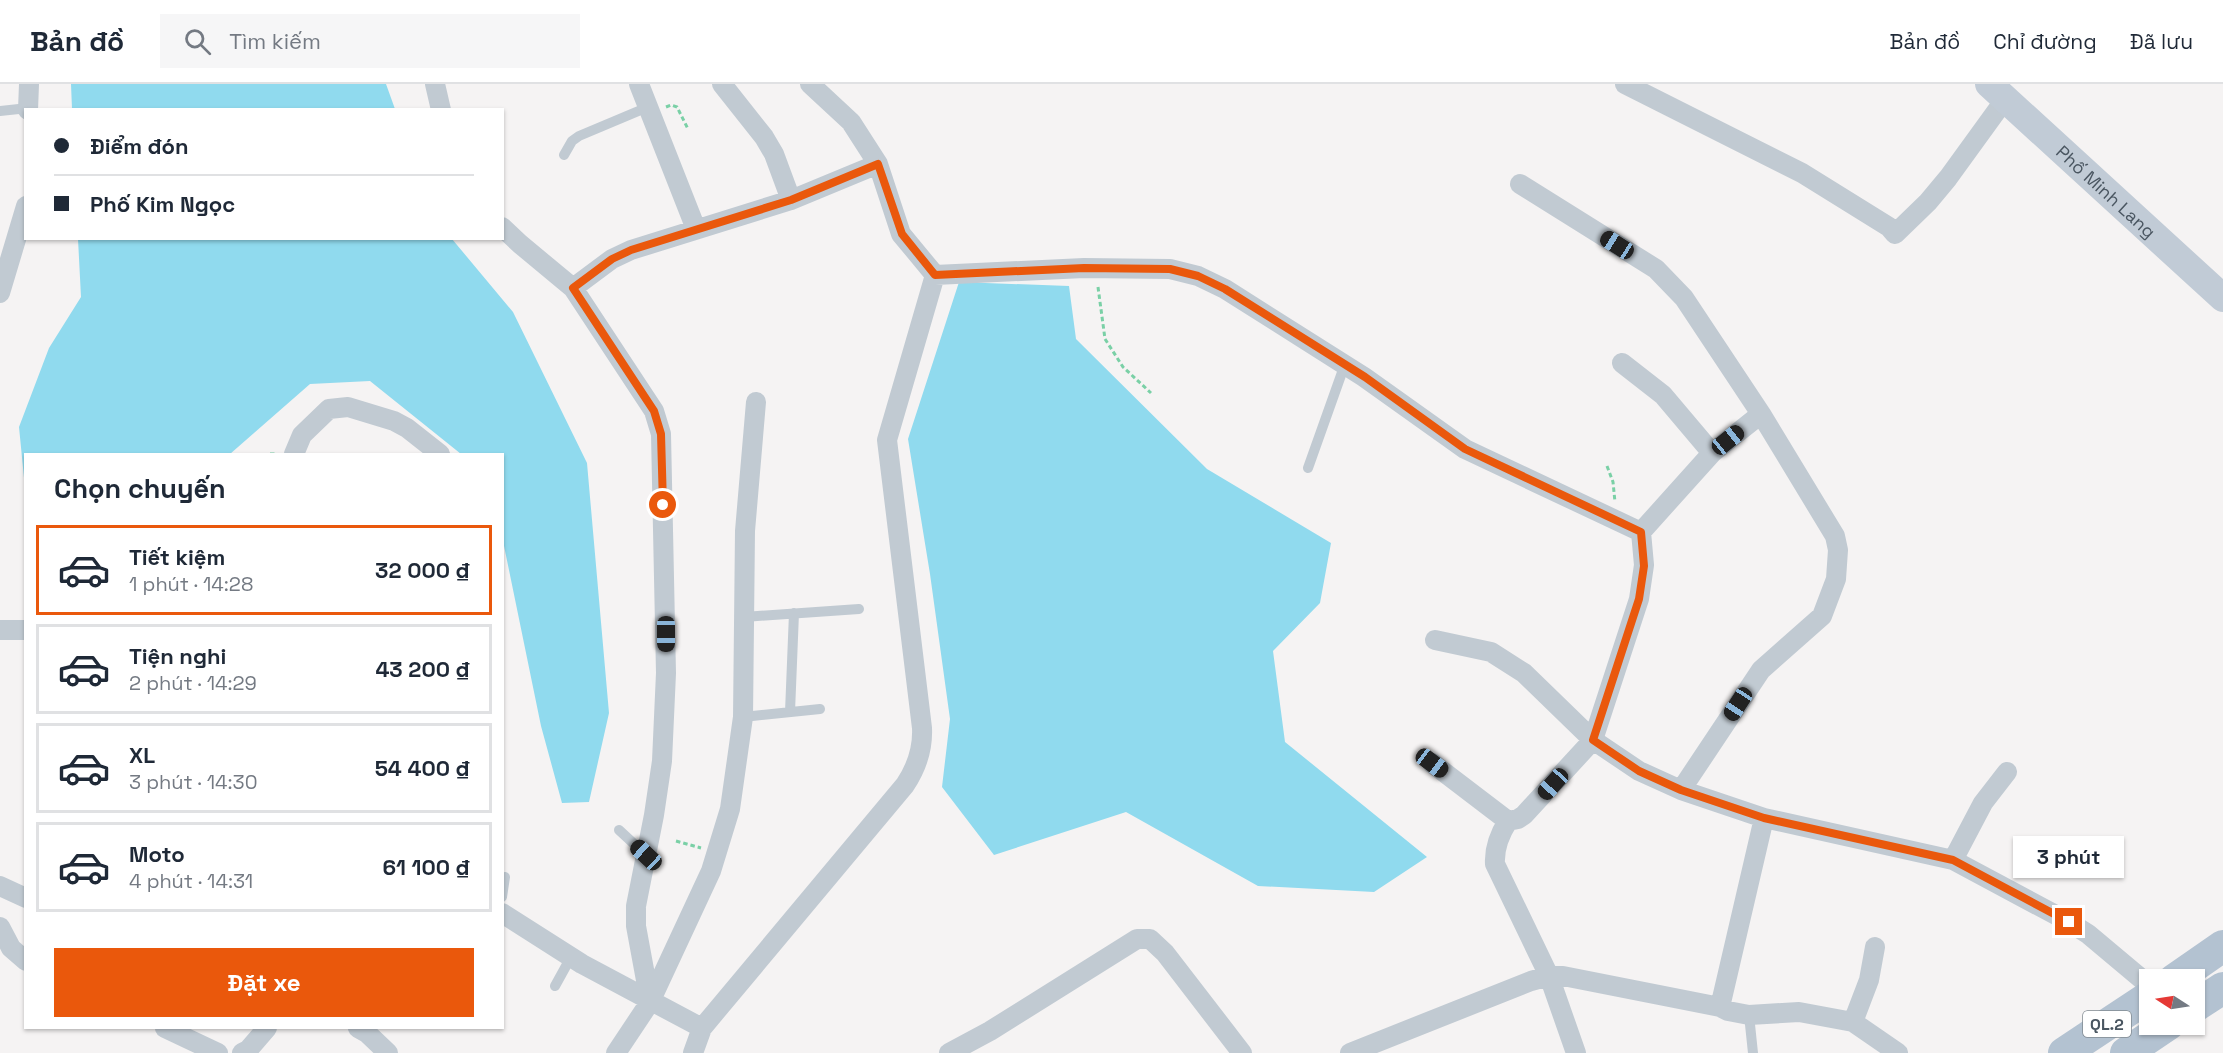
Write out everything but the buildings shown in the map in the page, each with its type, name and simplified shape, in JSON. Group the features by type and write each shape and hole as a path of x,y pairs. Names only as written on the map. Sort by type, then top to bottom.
{"main road":[{"path":"2190,969 2223,946"},
{"path":"2205,1000 2223,988"},
{"name":"QL.2","path":"2064,1053 2139,1003"},
{"name":"QL.2","path":"2126,1053 2153,1035"}],"street":[{"path":"28,108 29,84"},
{"path":"435,84 441,108"},
{"path":"639,84 696,229"},
{"path":"722,84 764,137 774,154 791,200"},
{"path":"810,84 851,122 878,164 902,234 935,275"},
{"path":"1624,84 1802,173 1889,227 1895,234 1928,202 1948,178 1998,91"},
{"name":"Phố Minh Lang","path":"1998,91 2223,298"},
{"path":"573,288 612,259 631,250 791,200 878,164"},
{"path":"1520,184 1656,269 1684,298 1761,414 1835,536 1838,550 1836,579 1822,616 1761,670 1681,790"},
{"path":"1,286 24,212"},
{"path":"504,229 573,288 654,411 661,434 666,673 662,761 636,906 636,926 650,1002"},
{"path":"935,275 1097,268 1170,269 1198,276 1225,289 1345,364 1465,449 1641,532"},
{"path":"693,1053 702,1028 905,785 917,764 922,728 887,440 935,275"},
{"path":"1622,363 1663,395 1712,453"},
{"path":"616,1053 650,1002 711,871 730,809 743,717 745,531 756,402"},
{"path":"294,453 302,435 329,409 348,407 394,421 407,428 439,453"},
{"path":"1432,763 1508,821 1524,815 1593,740 1639,599 1644,566 1641,532 1712,453 1761,414"},
{"path":"0,630 24,630"},
{"path":"1435,640 1491,652 1524,673 1593,740 1639,771 1681,790 1764,818 1953,860 2069,922 2088,934 2139,977"},
{"path":"1953,860 1983,802 2007,772"},
{"path":"1720,1007 1764,818"},
{"path":"1508,821 1494,853 1495,864 1550,976 1576,1053"},
{"path":"0,886 24,897"},
{"path":"504,914 571,957 650,1002 702,1028"},
{"path":"0,927 11,948 24,959"},
{"path":"949,1053 990,1031 1137,939 1150,939 1165,953 1242,1053"},
{"path":"1853,1022 1869,980 1875,947"},
{"path":"1350,1053 1476,1001 1550,976 1563,976 1720,1007 1749,1015 1799,1012 1853,1022 1898,1053"},
{"path":"167,1029 218,1053"},
{"path":"242,1053 248,1050 266,1029"},
{"path":"360,1029 388,1053"}],"lane":[{"path":"0,111 24,109"},
{"path":"564,154 572,141 579,136 649,110"},
{"path":"1308,468 1345,364"},
{"path":"744,617 859,609"},
{"path":"790,712 794,613"},
{"path":"743,717 820,709"},
{"path":"619,830 646,855"},
{"path":"504,887 506,877"},
{"path":"555,986 571,957"},
{"path":"1749,1015 1753,1053"}],"path":[{"path":"649,110 671,105 677,107 688,129"},
{"path":"1097,268 1099,302 1105,339 1123,367 1151,393"},
{"path":"1607,466 1613,482 1616,519"},
{"path":"676,841 717,852"}],"water":[{"path":"71,84 386,84 395,108 72,108"},
{"path":"78,240 453,240 513,312 587,463 609,713 589,802 562,803 541,726 504,546 504,453 460,453 370,381 310,384 231,453 24,453 24,478 19,427 49,348 81,297"},
{"path":"959,282 1069,286 1076,339 1207,469 1331,543 1320,603 1273,651 1285,742 1427,857 1374,892 1258,886 1126,812 994,855 942,787 950,719 908,439"}],"route":[{"path":"663,505 661,434 654,411 573,288 612,259 631,250 791,200 878,164 902,234 935,275 1084,268 1170,269 1198,276 1225,289 1365,377 1465,449 1641,532 1644,566 1639,599 1593,740 1639,771 1681,790 1764,818 1953,860 2069,922"}]}
